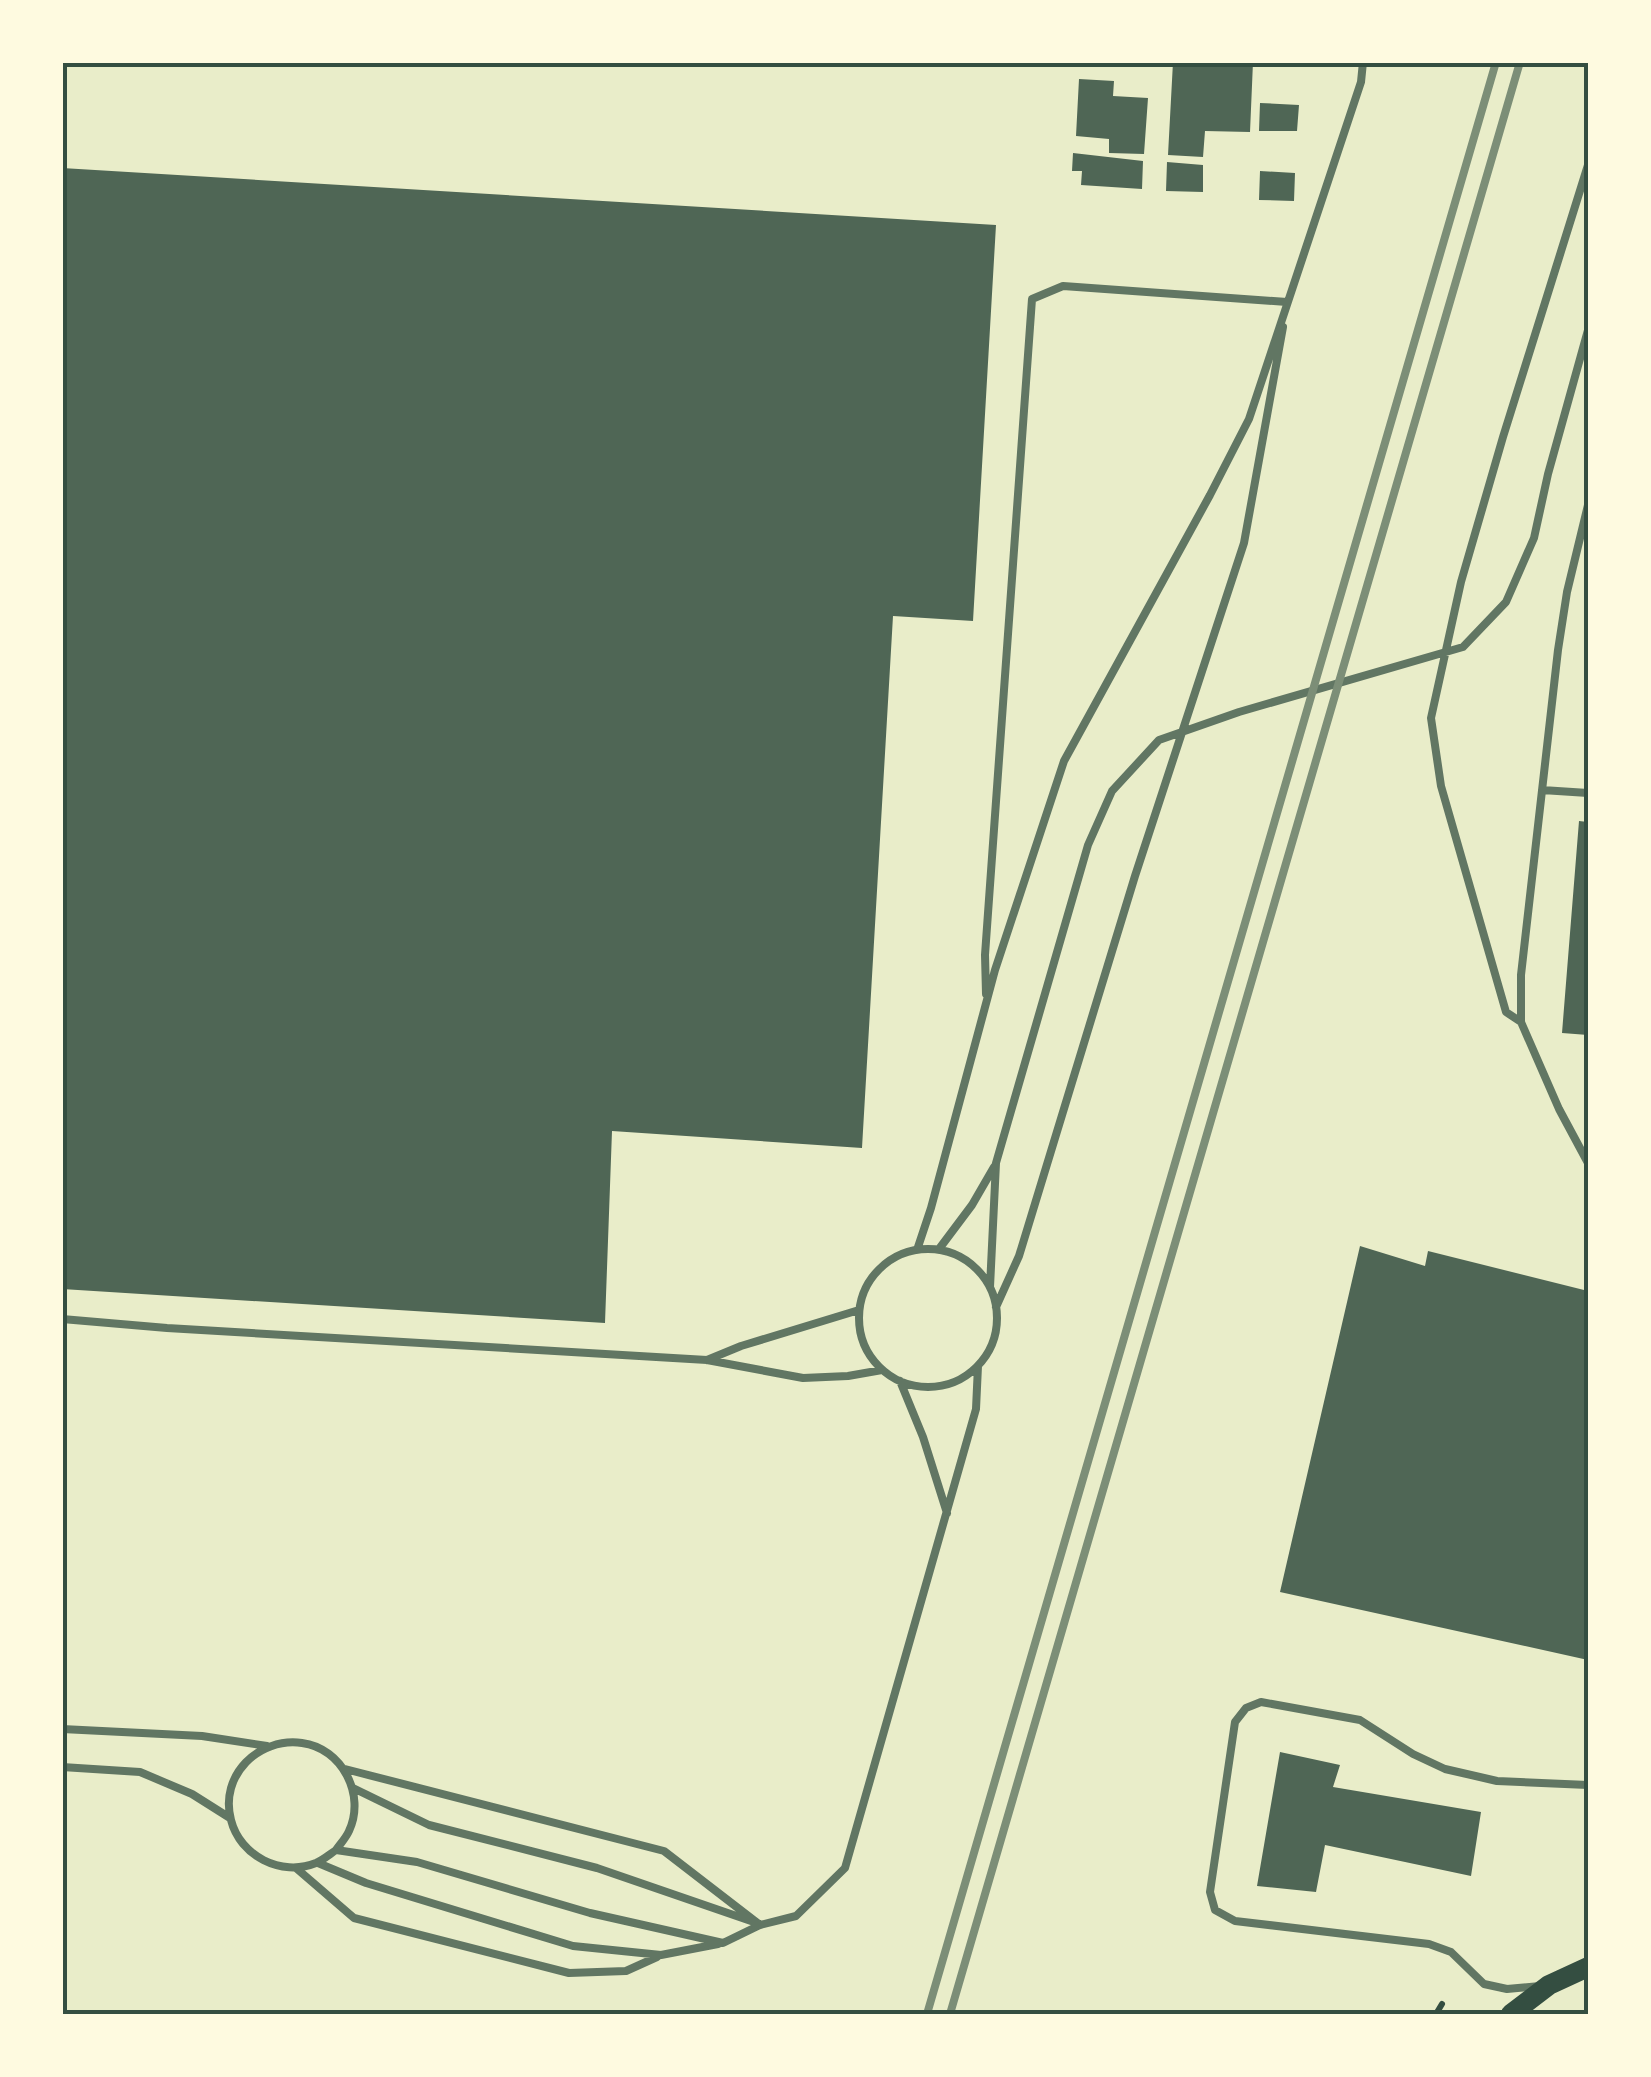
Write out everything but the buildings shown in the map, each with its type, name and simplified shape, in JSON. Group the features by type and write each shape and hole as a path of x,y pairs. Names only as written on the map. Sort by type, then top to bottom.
{"main road":[{"path":"1512,2014 1550,1985 1588,1967"}],"lane":[{"path":"916,1250 931,1208 995,970 1064,761 1248,418 1361,82 1362,62"},
{"path":"1521,1022 1506,1012 1441,786 1431,718 1461,582 1588,165"},
{"path":"986,1003 985,954 1032,299 1062,286 1287,302"},
{"path":"996,1307 1019,1256 1135,876 1244,543 1287,302"},
{"path":"990,1287 996,1163 1088,845 1112,791 1159,740 1239,712 1463,647 1506,602 1534,538 1588,330"},
{"path":"1588,505 1564,611 1521,975 1521,1022 1559,1109 1588,1163"},
{"path":"1542,790 1588,794"},
{"path":"939,1249 972,1205 996,1163"},
{"path":"939,1249 960,1256 978,1270 990,1287 996,1307 990,1349 978,1366 961,1379 942,1386 920,1387 882,1370 868,1353 860,1332 859,1310 865,1288 878,1270 896,1256 916,1250 939,1249"},
{"path":"707,1360 859,1310"},
{"path":"62,1319 707,1360 803,1378 882,1370"},
{"path":"296,1868 354,1918 569,1973 626,1972 661,1955 723,1943 760,1924 796,1916 845,1868 976,1410 978,1366"},
{"path":"900,1381 924,1437 947,1513"},
{"path":"1550,1985 1507,1989 1484,1984 1451,1952 1429,1944 1235,1920 1215,1910 1210,1892 1236,1722 1246,1708 1261,1702 1360,1720 1413,1754 1446,1769 1497,1780 1588,1785"},
{"path":"62,1729 202,1736 267,1746"},
{"path":"288,1741 310,1744 329,1753 344,1769 353,1788 355,1811 349,1832 336,1850 318,1863 296,1868 273,1865 254,1855 238,1839 230,1818 229,1796 236,1775 249,1758 267,1746 288,1741"},
{"path":"62,1767 140,1772 192,1794 230,1818"},
{"path":"344,1769 664,1850 760,1924"},
{"path":"353,1788 429,1825 597,1868 760,1924"},
{"path":"336,1850 417,1862 590,1913 723,1943"},
{"path":"318,1863 366,1883 573,1946 661,1955"}],"path":[{"path":"1436,2014 1442,2004"}],"railway":[{"path":"927,2014 1496,62"},
{"path":"950,2014 1520,62"}]}
